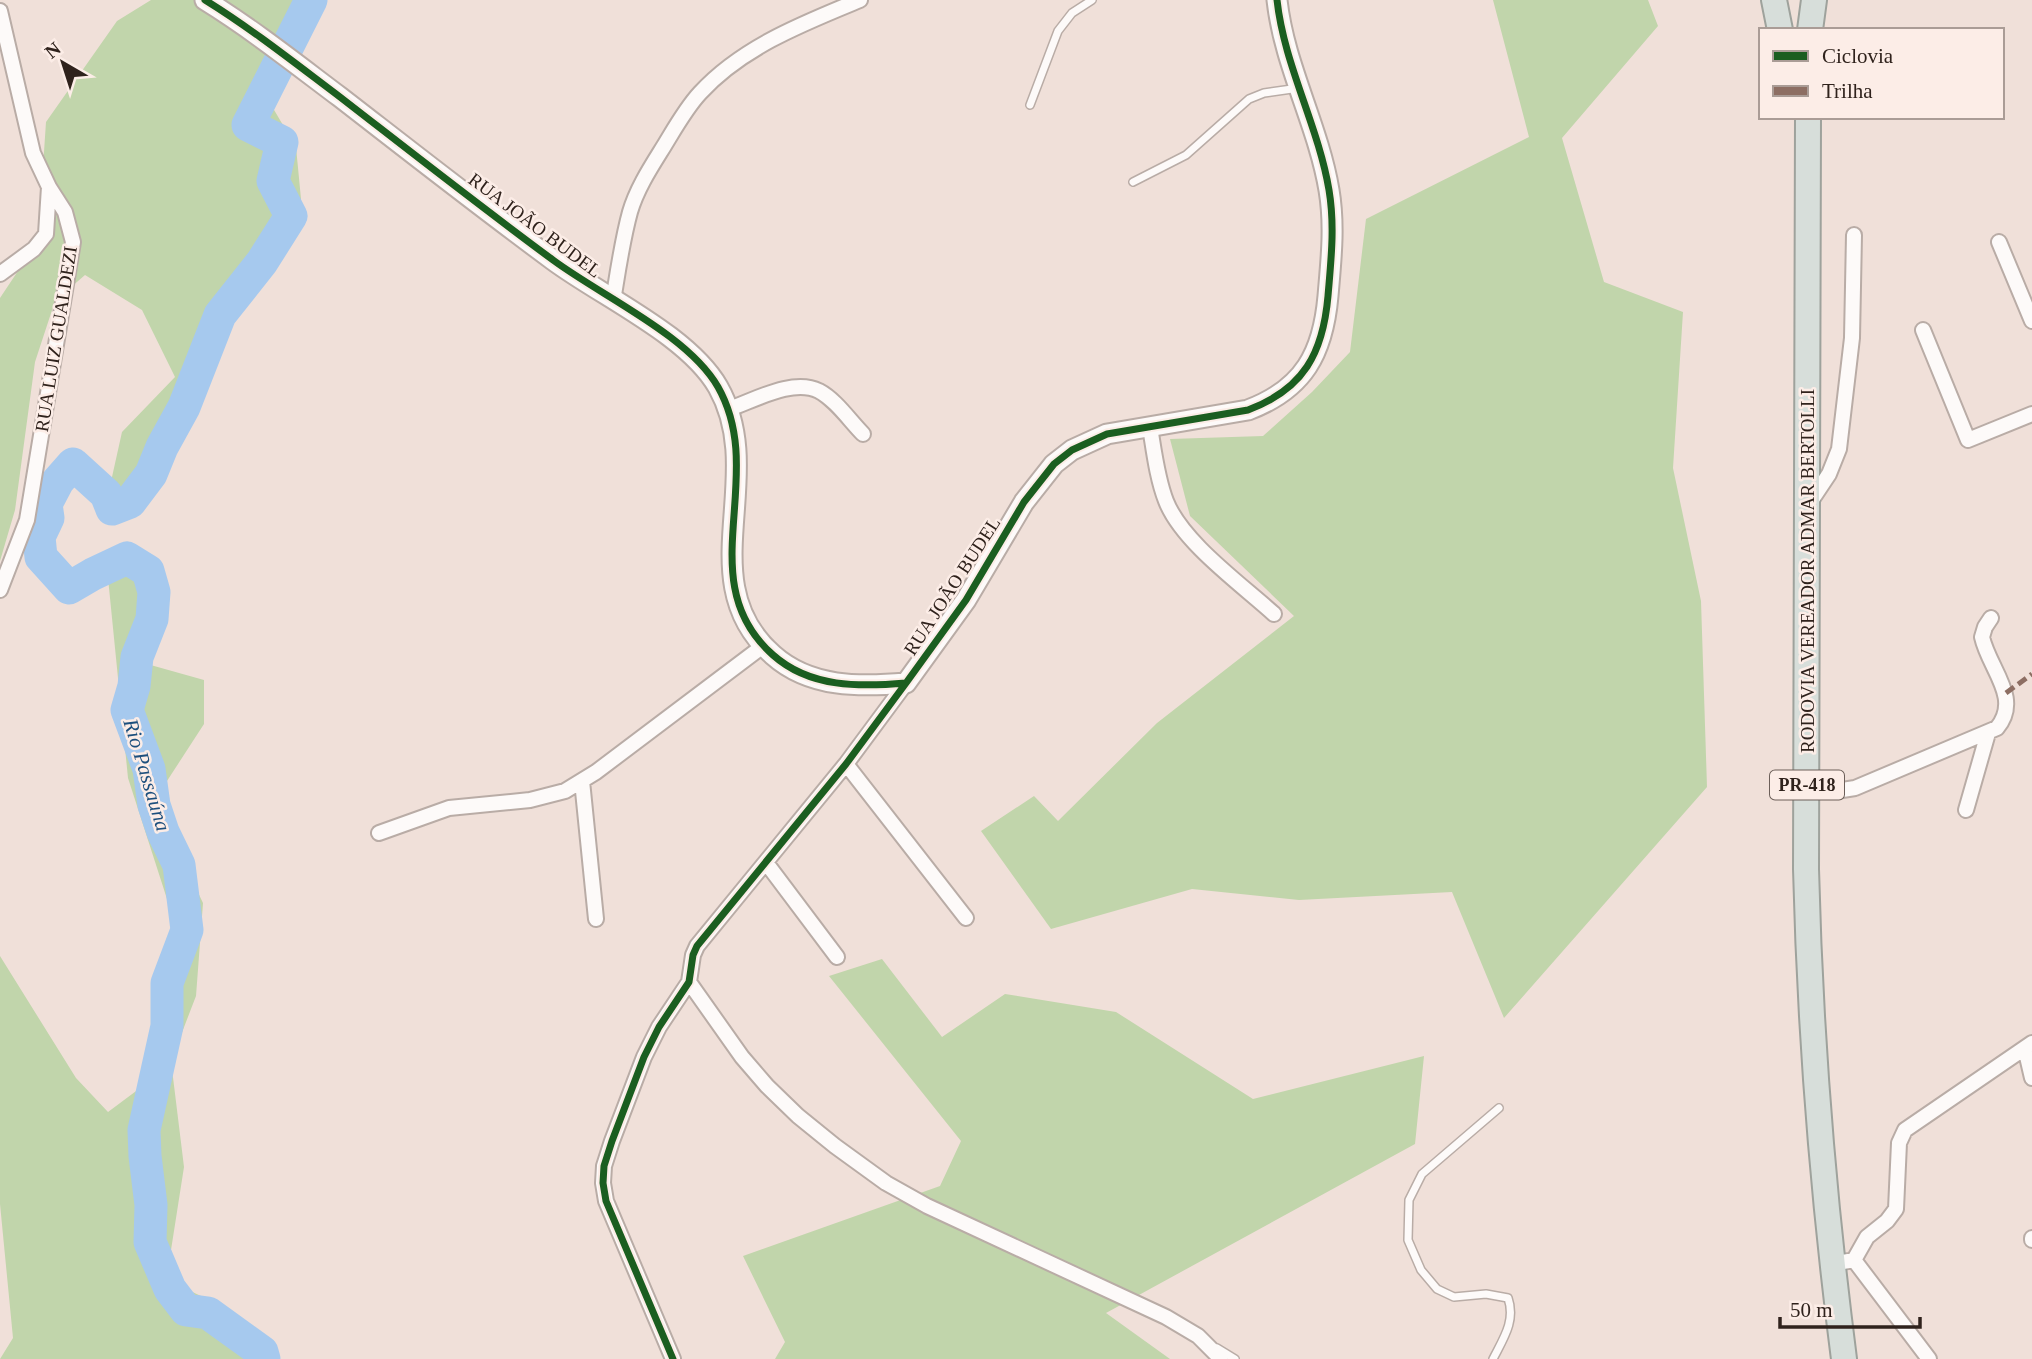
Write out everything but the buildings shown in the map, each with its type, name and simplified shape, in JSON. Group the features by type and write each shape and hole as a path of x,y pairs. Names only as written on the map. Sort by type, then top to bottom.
{"highway":[{"path":"1774,0 1780,28"},
{"path":"1809,0 1809,28"},
{"path":"1809,28 1814,0"},
{"path":"1794,119 1808,209"},
{"name":"RODOVIA VEREADOR ADMAR BERTOLLI","path":"1808,119 1808,971 1816,1108 1843,1262 1844,1359"}],"street":[{"name":"RUA JOÃO BUDEL","path":"205,0 293,61 553,260 665,334 693,356 716,385 729,408 736,435 738,460 732,578 738,605 749,628 779,660 803,674 855,686 906,683 966,600 1024,502 1054,464 1072,450 1107,434 1248,410 1265,404 1288,388 1307,367 1320,345 1325,322 1332,251 1332,208 1323,163 1280,19 1277,0"},
{"path":"613,301 631,209 641,185 699,93 719,74 764,45 810,21 860,0"},
{"name":"RUA LUIZ GUALDEZI","path":"0,11 33,153 49,187 65,212 73,242 27,520 0,590"},
{"path":"0,274 34,248 46,234 49,187"},
{"path":"1806,508 1829,474 1839,449 1852,338 1854,235"},
{"path":"1999,242 2032,321"},
{"path":"1923,330 1968,440 2032,414"},
{"path":"729,408 787,389 808,388 829,398 863,434"},
{"path":"1150,427 1165,499 1173,515 1196,543 1275,614"},
{"path":"1807,788 1836,791 1855,788 1997,728 2006,715 2008,701 1982,637 1991,618"},
{"path":"379,833 449,808 546,797 582,781 763,646"},
{"path":"673,1359 612,1220 603,1183 608,1154 636,1077 659,1027 689,982 697,946 846,764 906,683"},
{"path":"1966,810 1988,733"},
{"path":"846,764 966,918"},
{"path":"582,781 596,919"},
{"path":"766,864 837,957"},
{"path":"689,982 733,1047 767,1086 825,1139 886,1183 927,1206 1166,1317 1198,1336 1221,1359"},
{"path":"1929,1359 1843,1262 1887,1221 1896,1209 1899,1143 1905,1130 2029,1045 2032,1078"}],"lane":[{"path":"1030,105 1058,31 1072,13 1092,0"},
{"path":"1133,182 1186,155 1249,99 1264,93 1300,88"},
{"path":"1493,1359 1508,1332 1512,1309 1508,1298 1486,1294 1454,1297 1437,1289 1421,1270 1408,1240 1409,1200 1422,1174 1499,1108"},
{"path":"1198,1336 1235,1359"}],"green space":[{"path":"151,0 310,0 306,14 264,93 296,147 301,199 211,333 171,444 141,493 110,486 122,432 175,377 142,310 85,275 55,301 35,362 15,510 0,561 0,298 38,241 46,122 117,21"},
{"path":"1493,0 1648,0 1658,26 1562,138 1604,282 1683,312 1673,468 1701,601 1707,787 1504,1018 1452,892 1299,900 1192,889 1051,929 981,831 1034,796 1058,821 1157,723 1294,616 1190,516 1170,439 1263,436 1312,392 1350,352 1366,219 1529,137"},
{"path":"107,568 154,579 147,664 204,680 204,724 154,801 203,903 196,996 171,1061 184,1167 171,1250 180,1286 228,1309 269,1359 0,1359 13,1338 0,1204 0,956 76,1078 108,1112 167,1068 181,1013 177,930 128,778"},
{"path":"882,959 942,1037 1005,994 1116,1012 1253,1099 1424,1056 1415,1144 1106,1313 1170,1359 775,1359 785,1342 743,1256 940,1186 961,1141 829,976"}],"waterway":[{"name":"Rio Passaúna","path":"264,1359 262,1352 208,1313 186,1310 170,1289 150,1242 151,1205 144,1130 167,1026 167,983 187,930 179,865 163,832 154,805 149,769 127,710 134,686 137,657 152,619 154,592 148,571 127,558 69,588 41,557 39,537 48,518 46,504 58,481 73,464 106,494 112,509 130,502 151,474 184,407 220,315 262,262 291,216 273,181 282,142 248,125 311,0"}],"marked path":[{"path":"2006,693 2032,674"}],"cycle path":[{"path":"205,0 290,59 553,260 687,350 718,387 732,421 736,456 732,561 736,595 749,626 773,655 787,666 819,679 853,685 906,683 966,600 1024,502 1054,464 1072,450 1107,434 1248,410 1283,391 1297,380 1307,366 1321,335 1328,296 1332,243 1331,203 1324,166 1287,48 1277,0"},
{"path":"673,1359 606,1201 604,1166 612,1141 644,1057 659,1027 689,982 697,946 846,764 906,683"}]}
